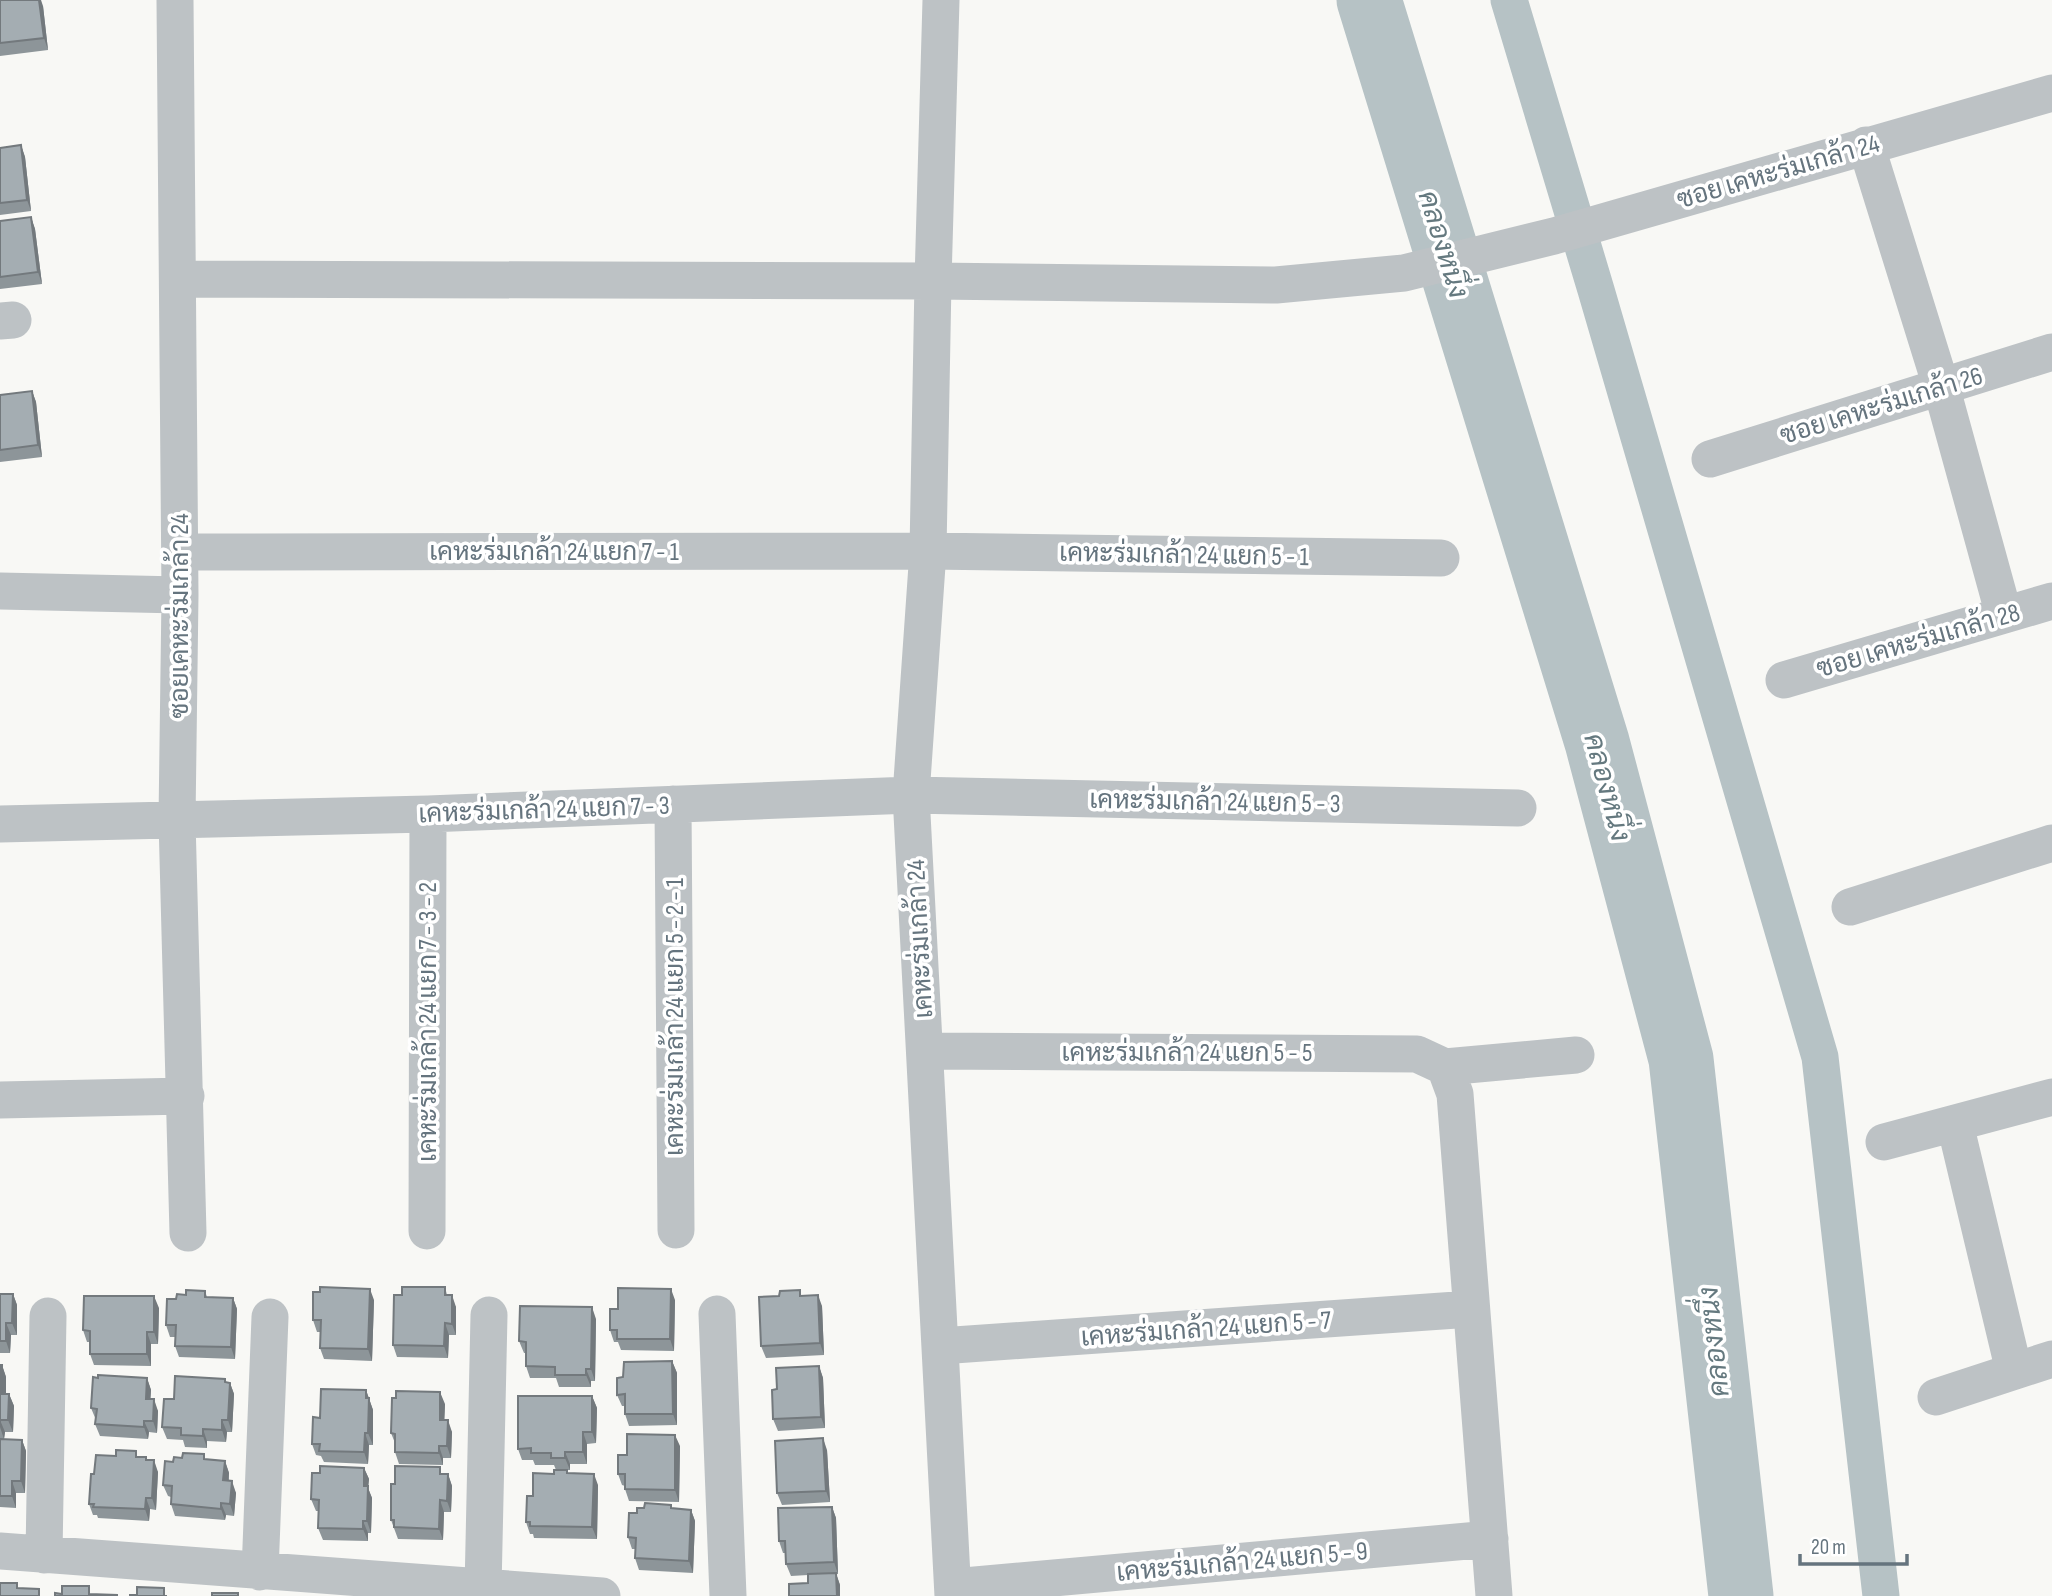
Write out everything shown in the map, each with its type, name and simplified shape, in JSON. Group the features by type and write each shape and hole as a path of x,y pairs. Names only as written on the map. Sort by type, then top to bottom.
{"street":[{"name":"ซอยเคหะร่มเกล้า 24","path":"175,0 180,552 177,820 188,1233"},
{"name":"เคหะร่มเกล้า 24","path":"942,0 928,551 911,794 953,1592"},
{"name":"ซอย เคหะร่มเกล้า 24","path":"177,279 933,281 1276,285 1404,273 1554,236 2052,93"},
{"path":"1866,145 1941,386 2004,615"},
{"name":"ซอย เคหะร่มเกล้า 26","path":"1710,459 2052,352"},
{"name":"เคหะร่มเกล้า 24 แยก 7 - 1","path":"180,552 928,551"},
{"name":"เคหะร่มเกล้า 24 แยก 5 - 1","path":"928,551 1441,558"},
{"path":"0,591 180,594"},
{"name":"ซอย เคหะร่มเกล้า 28","path":"1784,680 2052,601"},
{"name":"เคหะร่มเกล้า 24 แยก 7 - 3","path":"0,824 428,814 911,794"},
{"name":"เคหะร่มเกล้า 24 แยก 5 - 3","path":"911,794 1518,808"},
{"name":"เคหะร่มเกล้า 24 แยก 5 - 2 - 1","path":"673,804 676,1230"},
{"name":"เคหะร่มเกล้า 24 แยก 7 - 3 - 2","path":"427,1231 428,814"},
{"path":"1850,907 2052,843"},
{"name":"เคหะร่มเกล้า 24 แยก 5 - 5","path":"925,1051 1417,1054 1445,1068"},
{"path":"1494,1596 1455,1094 1445,1068 1576,1055"},
{"path":"0,1100 186,1096"},
{"path":"1884,1142 2052,1097"},
{"path":"1955,1124 2014,1371"},
{"name":"เคหะร่มเกล้า 24 แยก 5 - 7","path":"940,1346 1471,1309"},
{"path":"717,1314 728,1596"},
{"path":"483,1589 489,1315"},
{"path":"44,1555 48,1317"},
{"path":"260,1572 270,1317"},
{"path":"1936,1397 2052,1359"},
{"name":"เคหะร่มเกล้า 24 แยก 5 - 9","path":"953,1592 1490,1539"},
{"path":"0,1551 602,1596"}],"building":[{"path":"0,0 39,0 44,38 0,43"},
{"path":"21,145 27,200 0,203 0,148"},
{"path":"31,217 38,272 0,277 0,221"},
{"path":"32,391 38,445 0,450 0,395"},
{"path":"320,1287 370,1289 368,1349 320,1348 321,1320 313,1320 313,1292 320,1292"},
{"path":"402,1287 445,1287 445,1295 452,1295 452,1324 445,1323 444,1346 393,1345 394,1295 402,1295"},
{"path":"618,1288 671,1289 670,1339 617,1339 617,1330 610,1330 610,1309 618,1309"},
{"path":"186,1290 205,1291 205,1297 233,1298 231,1347 175,1346 176,1325 166,1325 167,1299 176,1299 177,1294 186,1295"},
{"path":"800,1290 800,1296 818,1295 820,1343 761,1346 759,1297 779,1296 780,1291"},
{"path":"0,1294 13,1294 12,1323 6,1323 6,1341 0,1341"},
{"path":"84,1296 154,1296 154,1332 147,1332 147,1354 90,1354 90,1331 83,1330"},
{"path":"520,1306 592,1307 591,1369 586,1369 586,1375 555,1375 555,1367 526,1366 526,1342 519,1341"},
{"path":"672,1361 673,1414 625,1414 625,1394 617,1395 617,1378 623,1377 624,1362"},
{"path":"0,1365 1,1394 9,1394 8,1420 0,1420"},
{"path":"819,1366 821,1417 773,1419 772,1390 777,1389 776,1368"},
{"path":"98,1375 147,1378 146,1399 154,1399 153,1421 144,1421 144,1427 95,1424 97,1409 91,1408 93,1377 98,1378"},
{"path":"175,1376 225,1379 225,1382 230,1383 228,1420 222,1420 222,1430 203,1429 203,1436 181,1435 181,1428 162,1427 164,1399 174,1399"},
{"path":"321,1389 366,1390 366,1398 369,1398 368,1433 365,1433 364,1452 319,1451 320,1444 312,1444 313,1417 320,1418"},
{"path":"396,1391 440,1392 440,1420 448,1420 447,1446 439,1446 439,1453 395,1452 395,1434 391,1433 392,1398 396,1398"},
{"path":"518,1396 592,1396 592,1432 583,1432 583,1452 565,1452 565,1458 551,1458 551,1453 531,1453 531,1448 518,1449"},
{"path":"627,1434 675,1435 675,1490 625,1489 625,1474 618,1474 618,1455 627,1455"},
{"path":"823,1438 826,1491 777,1493 775,1441"},
{"path":"0,1439 22,1440 21,1481 12,1481 12,1496 0,1496"},
{"path":"116,1450 136,1451 136,1457 154,1460 152,1498 146,1498 145,1509 93,1507 94,1504 89,1504 91,1474 94,1474 96,1455 116,1456"},
{"path":"183,1453 204,1454 204,1459 225,1461 223,1480 232,1481 230,1504 221,1503 221,1509 171,1504 172,1486 163,1485 165,1461 173,1462 174,1457 182,1458"},
{"path":"320,1466 364,1468 364,1486 368,1486 367,1521 363,1521 363,1529 318,1528 319,1500 311,1499 312,1473 320,1473"},
{"path":"395,1466 440,1467 440,1474 448,1474 447,1501 440,1500 439,1529 394,1527 394,1520 391,1520 391,1484 395,1484"},
{"path":"554,1470 594,1474 592,1527 530,1526 530,1522 526,1522 527,1496 533,1496 533,1473 554,1474"},
{"path":"645,1503 691,1510 689,1561 635,1558 636,1538 628,1537 629,1513 637,1513 637,1508 644,1508"},
{"path":"832,1507 834,1562 786,1564 785,1541 779,1541 778,1508"},
{"path":"836,1573 837,1596 789,1596 789,1584 808,1583 808,1574"},
{"path":"0,1583 17,1583 17,1588 39,1589 39,1596 0,1596"},
{"path":"62,1586 89,1586 89,1594 117,1596 55,1596 55,1593 62,1594"},
{"path":"137,1587 164,1588 164,1596 130,1596 137,1595"},
{"path":"212,1593 238,1593 238,1596 212,1596"}],"waterway":[{"name":"คลองหนึ่ง","path":"1369,0 1597,742 1681,1059 1741,1596"},
{"path":"1509,0 1820,1057 1881,1596"}]}
